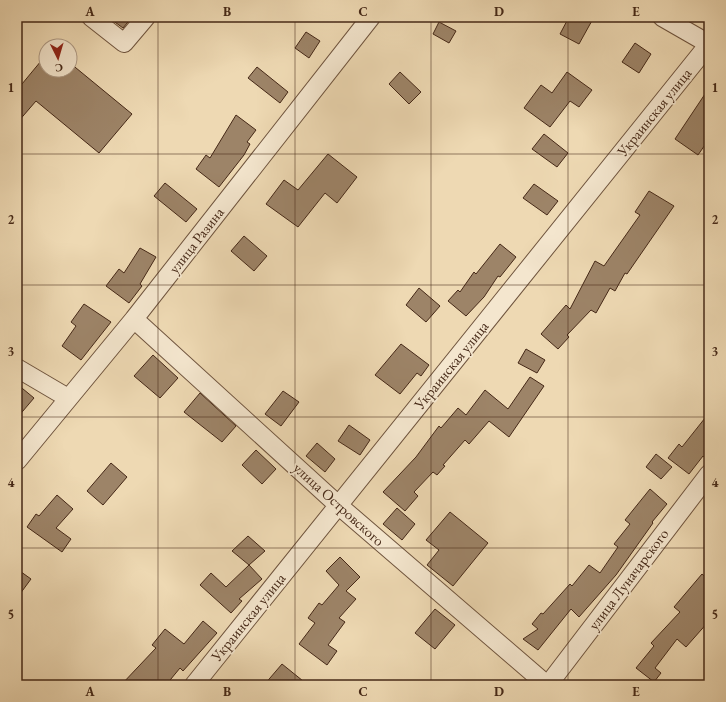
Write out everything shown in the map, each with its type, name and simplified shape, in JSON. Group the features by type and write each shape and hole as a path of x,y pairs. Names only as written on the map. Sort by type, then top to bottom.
{"street":[{"path":"91,17 124,43 146,17"},
{"name":"улица Разина","path":"17,461 134,319 371,17"},
{"path":"662,17 709,44"},
{"name":"Украинская улица","path":"194,685 709,44"},
{"name":"улица Островского","path":"134,319 338,505 547,685"},
{"path":"17,368 68,398"},
{"name":"улица Луначарского","path":"547,685 709,474"}],"building":[{"path":"108,17 132,17 123,28"},
{"path":"569,17 594,17 579,44 560,34"},
{"path":"439,22 456,31 449,43 433,34"},
{"path":"306,32 320,41 309,58 295,48"},
{"path":"635,43 651,54 639,73 622,62"},
{"path":"38,65 38,78 78,78 78,70 132,114 99,153 36,101 17,123 17,90"},
{"path":"257,67 288,92 280,103 248,78"},
{"path":"400,72 421,92 409,104 389,84"},
{"path":"567,72 592,90 579,107 570,101 550,127 524,108 541,85 552,93"},
{"path":"709,88 709,139 698,155 675,139"},
{"path":"236,115 256,130 247,142 250,144 244,155 219,187 196,169 206,155 210,158"},
{"path":"544,134 568,153 557,167 532,149"},
{"path":"328,154 357,177 337,203 325,193 298,227 266,204 284,180 298,190"},
{"path":"165,183 197,209 186,222 154,196"},
{"path":"534,184 558,201 547,215 523,198"},
{"path":"649,191 674,206 627,274 625,273 615,291 610,288 596,313 591,310 567,335 569,337 558,349 541,334 566,305 570,309 595,261 604,266 640,215 635,212"},
{"path":"244,236 267,256 254,271 231,251"},
{"path":"500,244 516,257 500,277 498,276 484,297 466,316 448,301 458,290 460,292 474,272 476,274"},
{"path":"140,248 156,257 140,284 142,286 129,303 106,286 119,269 124,273"},
{"path":"419,288 440,306 426,322 406,305"},
{"path":"84,304 111,322 81,360 62,346 76,326 71,322"},
{"path":"401,344 429,365 421,376 417,373 400,394 375,375"},
{"path":"526,349 545,360 537,373 518,363"},
{"path":"153,355 178,378 160,398 134,376"},
{"path":"530,377 544,386 509,437 489,421 469,444 465,440 443,465 445,466 437,475 433,472 414,492 418,496 405,511 383,492 416,457 439,426 441,428 458,408 466,415 485,390 508,409"},
{"path":"17,384 34,398 17,418"},
{"path":"283,391 299,402 281,426 265,414"},
{"path":"200,393 236,426 222,442 184,412"},
{"path":"709,413 709,461 703,456 689,474 668,458 679,444 682,447"},
{"path":"349,425 370,440 360,455 338,441"},
{"path":"317,443 335,459 325,472 306,456"},
{"path":"256,450 276,469 262,484 242,465"},
{"path":"656,454 672,467 661,479 646,467"},
{"path":"111,463 127,477 103,505 87,491"},
{"path":"650,489 667,504 652,522 653,523 616,575 579,617 571,609 538,650 523,639 538,629 532,624 570,584 572,586 589,565 600,573 618,547 614,544 630,524 625,520"},
{"path":"57,495 73,509 56,528 71,539 62,552 27,527 36,514 39,516"},
{"path":"397,508 415,524 402,540 383,524"},
{"path":"450,512 488,543 453,586 427,565 439,550 426,540"},
{"path":"248,536 265,551 249,565 232,551"},
{"path":"340,557 360,577 346,591 356,599 339,618 345,622 328,645 337,651 327,665 299,644 315,623 308,618 319,603 322,605 339,585 326,571"},
{"path":"249,565 262,579 239,599 242,601 231,613 200,585 211,573 226,587"},
{"path":"17,569 31,579 17,598"},
{"path":"702,574 709,580 709,621 686,647 677,639 655,668 661,673 654,682 636,668 654,646 651,643 680,612 674,607"},
{"path":"435,609 455,625 435,649 415,633"},
{"path":"203,621 217,633 183,671 180,668 166,685 121,685 156,648 152,645 165,629 184,644"},
{"path":"282,664 308,685 264,685"}]}
